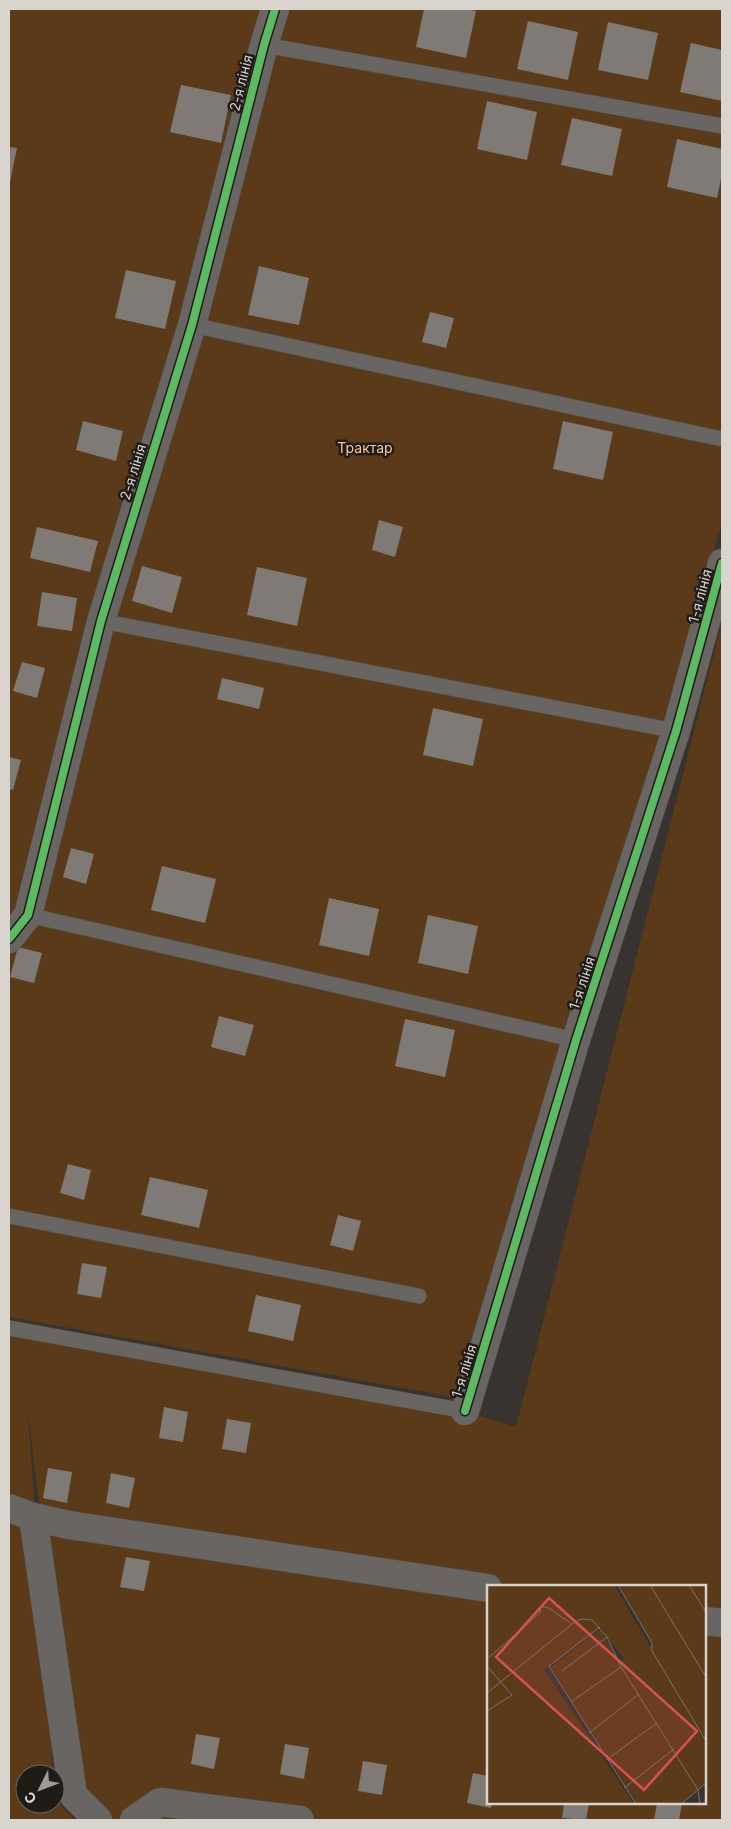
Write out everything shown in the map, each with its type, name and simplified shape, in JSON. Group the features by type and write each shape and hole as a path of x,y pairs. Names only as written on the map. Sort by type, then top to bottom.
{"street":[{"name":"2-я лінія","path":"9,939 28,915 100,621 192,325 275,9"},
{"name":"1-я лінія","path":"465,1411 576,1040 676,731 722,563"},
{"path":"98,1820 73,1795 21,1513 68,1525 487,1588"},
{"path":"706,1621 722,1623"},
{"path":"134,1820 160,1802 300,1820"}],"lane":[{"path":"264,45 722,126"},
{"path":"192,325 722,439"},
{"path":"100,621 676,731"},
{"path":"28,915 576,1040"},
{"path":"9,1216 419,1296"},
{"path":"9,1328 465,1411"}],"green space":[{"name":"Трактар","path":"9,9 722,9 722,522 665,728 458,1398 9,1317"},
{"path":"722,622 722,1820 95,1820 73,1795 28,1411 52,1764 15,1764 15,1814 65,1814 65,1810 75,1820 9,1820 9,1328 465,1411 516,1427"}],"building":[{"path":"424,9 467,9 476,11 466,58 416,47"},
{"path":"528,21 578,32 568,80 517,69"},
{"path":"608,22 658,33 648,80 598,70"},
{"path":"691,43 722,50 722,101 680,92"},
{"path":"181,85 231,95 221,143 170,132"},
{"path":"487,101 537,112 527,160 477,149"},
{"path":"572,118 622,129 612,176 561,165"},
{"path":"677,139 722,149 722,174 717,198 667,187"},
{"path":"9,147 17,148 10,182 9,182"},
{"path":"259,266 309,278 299,325 248,315"},
{"path":"126,270 176,281 165,329 115,318"},
{"path":"430,312 454,318 446,348 422,342"},
{"path":"83,421 123,431 116,461 76,450"},
{"path":"563,421 613,432 603,480 553,469"},
{"path":"379,520 403,527 395,557 372,550"},
{"path":"37,527 98,541 90,572 30,558"},
{"path":"142,566 182,577 172,613 132,601"},
{"path":"257,567 307,578 297,626 247,615"},
{"path":"42,592 77,598 72,631 37,626"},
{"path":"22,662 45,668 37,698 13,691"},
{"path":"222,678 264,688 259,709 217,699"},
{"path":"433,708 483,719 473,766 423,755"},
{"path":"9,757 21,760 13,790 9,789"},
{"path":"71,848 94,854 86,884 63,877"},
{"path":"162,866 216,879 205,923 151,910"},
{"path":"329,898 379,909 369,956 319,945"},
{"path":"428,915 478,926 468,974 418,963"},
{"path":"18,947 42,953 34,983 10,977"},
{"path":"219,1016 254,1025 245,1056 211,1047"},
{"path":"405,1019 455,1030 445,1077 395,1066"},
{"path":"68,1164 91,1170 84,1200 60,1193"},
{"path":"150,1177 208,1190 199,1228 141,1215"},
{"path":"338,1215 361,1221 353,1251 330,1245"},
{"path":"82,1263 107,1267 101,1298 77,1294"},
{"path":"256,1295 301,1305 293,1341 248,1331"},
{"path":"164,1407 188,1412 183,1442 159,1438"},
{"path":"227,1419 251,1423 246,1453 222,1449"},
{"path":"48,1468 72,1472 67,1503 43,1498"},
{"path":"111,1473 135,1478 129,1508 106,1503"},
{"path":"126,1557 150,1561 144,1591 120,1587"},
{"path":"196,1734 220,1738 214,1769 191,1764"},
{"path":"285,1744 309,1748 304,1779 280,1774"},
{"path":"363,1761 387,1765 382,1795 358,1791"},
{"path":"473,1773 487,1776 487,1804 492,1804 491,1808 467,1803"},
{"path":"564,1804 589,1804 586,1820 562,1818"},
{"path":"657,1804 682,1804 679,1820 654,1820"}],"cycle path":[{"path":"9,939 28,915 101,621 192,325 275,9"},
{"path":"465,1411 576,1040 676,731 722,563"}]}
